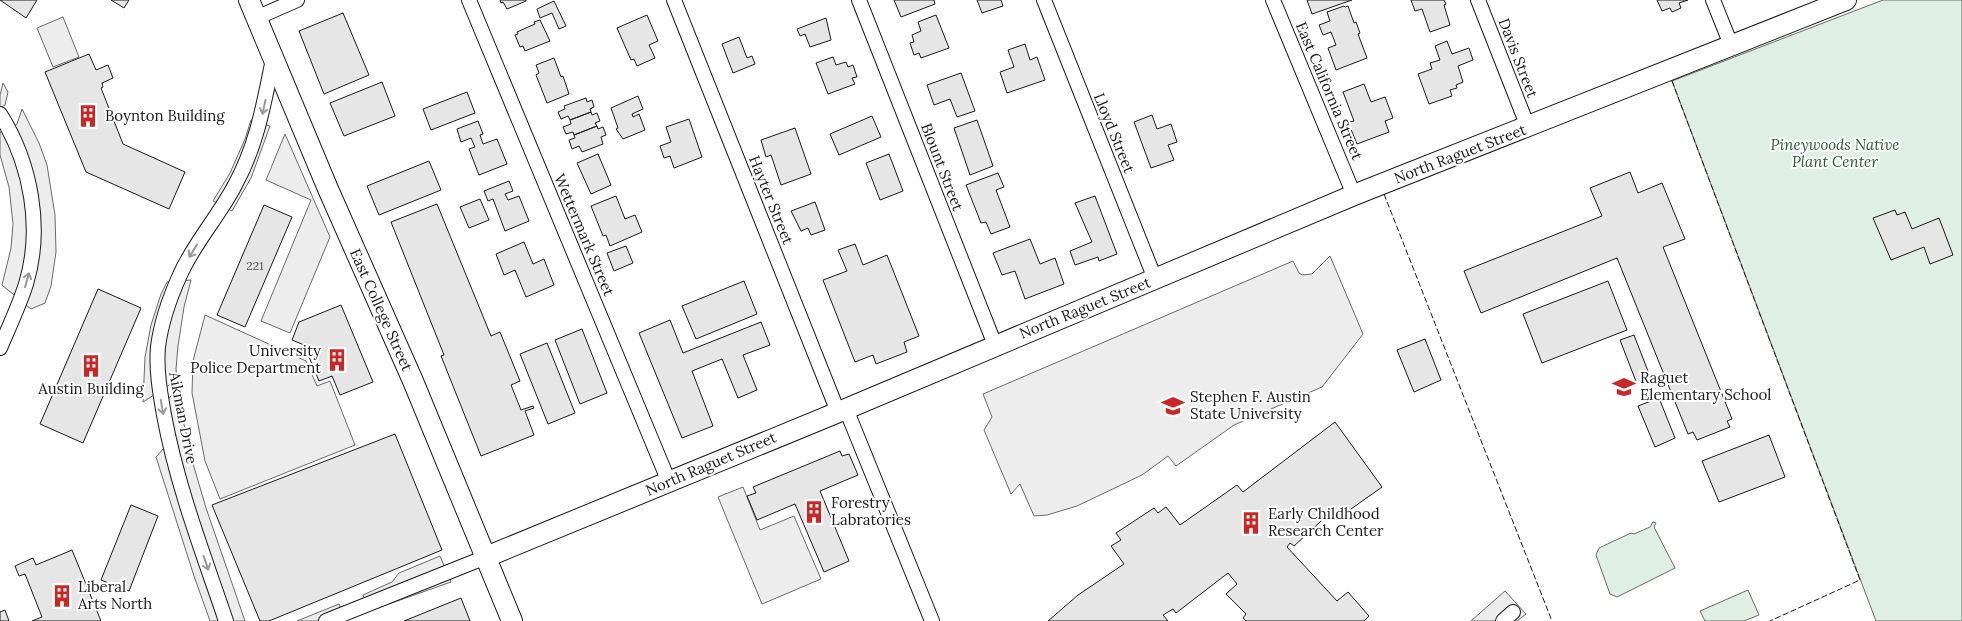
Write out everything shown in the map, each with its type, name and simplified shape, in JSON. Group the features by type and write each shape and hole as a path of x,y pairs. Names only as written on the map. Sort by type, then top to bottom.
{"street":[{"path":"253,9 297,0"},
{"name":"Wettermark Street","path":"469,0 670,482"},
{"name":"Hayter Street","path":"674,0 842,410 932,621"},
{"name":"Blount Street","path":"859,0 995,345"},
{"name":"Lloyd Street","path":"1044,0 1154,279"},
{"name":"East California Street","path":"1273,0 1354,195"},
{"name":"Davis Street","path":"1478,0 1528,127"},
{"path":"1713,0 1731,45"},
{"name":"North Raguet Street","path":"326,621 670,482 1354,195 1846,0"},
{"name":"East College Street","path":"253,9 328,189 413,381 512,621"},
{"name":"Aikman Drive","path":"226,621 172,456 158,382 158,347 166,310 180,274 234,187 252,149 273,59"},
{"path":"0,114 20,154 27,176 34,220 32,260 19,304 5,324 0,348"}],"green space":[{"name":"Pineywoods Native Plant Center","path":"1883,0 1962,0 1962,621 1876,621 1672,81"},
{"path":"1653,522 1656,523 1654,527 1675,568 1617,597 1610,594 1596,555 1599,548 1631,533 1634,534 1650,527"},
{"path":"1748,590 1759,615 1744,621 1705,621 1700,611"}],"shaded area":[{"path":"63,17 79,57 53,67 37,28"},
{"path":"3,83 8,92 5,105 0,108 0,95"},
{"path":"22,109 39,143 47,165 55,215 56,252 51,286 45,303 31,309 2,285 11,248 13,224 9,187 0,155 0,132 4,132 17,124"},
{"path":"251,120 270,126 251,178 232,211 213,201 230,173"},
{"path":"285,134 330,237 290,333 261,321 311,200 266,180"},
{"path":"1330,256 1363,334 1322,387 1234,425 1176,466 1168,456 1142,475 1077,506 1047,515 1034,516 1020,484 1011,494 984,430 992,417 983,394 1293,261 1299,273 1302,275 1312,274"},
{"path":"191,280 184,307 178,346 177,380 143,402 145,357 151,325 161,294 167,282"},
{"path":"205,315 306,361 317,386 330,381 355,445 220,499 205,461 192,393 193,361"},
{"path":"178,389 194,467 245,621 210,621 156,457 165,447 157,410"},
{"path":"743,487 760,530 794,516 821,579 762,604 718,497"},
{"path":"440,556 451,582 369,611 363,595 392,582 399,573"},
{"path":"1505,591 1526,614 1517,621 1471,621"},
{"path":"339,604 346,621 297,621"}],"building":[{"path":"0,0 37,0 26,18"},
{"path":"111,0 129,0 124,8"},
{"path":"500,0 526,0 526,1 507,9"},
{"path":"894,0 934,0 935,4 901,17"},
{"path":"977,0 1001,0 1003,6 982,13"},
{"path":"1307,0 1352,0 1312,14"},
{"path":"1411,0 1444,0 1450,25 1430,32 1422,9 1415,11"},
{"path":"1657,0 1688,0 1679,3 1681,8 1672,12 1670,8 1662,11"},
{"path":"554,1 566,26 559,29 552,13 540,18 537,9"},
{"path":"1348,6 1354,23 1356,22 1360,33 1358,34 1367,58 1336,70 1328,48 1336,45 1331,32 1323,35 1319,25 1330,21 1327,12"},
{"path":"343,13 369,75 324,94 299,31"},
{"path":"647,15 658,41 649,45 655,58 637,66 634,59 631,60 617,28"},
{"path":"936,15 949,48 921,58 919,53 914,55 910,43 914,42 912,35 921,31 918,22"},
{"path":"826,18 831,40 810,47 805,34 800,36 797,29"},
{"path":"540,20 550,41 525,51 523,46 520,47 515,35 518,34 517,32"},
{"path":"739,37 747,58 752,56 755,64 733,73 722,44"},
{"path":"1447,41 1452,54 1469,48 1473,60 1458,66 1463,82 1456,85 1457,88 1450,90 1452,96 1429,104 1418,74 1432,69 1430,63 1440,60 1435,46"},
{"path":"1025,44 1030,60 1037,57 1045,80 1007,93 1000,72 1014,67 1008,50"},
{"name":"Boynton Building","path":"89,54 96,70 108,65 113,78 102,83 103,87 101,88 123,144 185,172 169,209 86,172 45,72"},
{"path":"833,57 836,65 846,62 848,67 853,65 857,77 852,78 855,84 828,94 816,63"},
{"path":"554,58 569,94 547,103 536,75 539,73 536,65"},
{"path":"961,73 975,111 957,117 950,99 934,105 927,85"},
{"path":"382,82 395,116 344,136 330,103"},
{"path":"1364,84 1371,102 1385,97 1393,118 1385,121 1389,132 1357,144 1348,122 1354,121 1343,92"},
{"path":"467,92 475,113 431,130 423,109"},
{"path":"638,96 643,109 632,114 633,117 639,114 645,130 623,139 616,129 618,128 611,108"},
{"path":"586,98 587,102 592,100 594,107 590,109 591,112 570,120 568,116 561,119 558,112 565,109 564,106"},
{"path":"591,112 592,115 597,113 600,121 595,123 597,126 574,135 573,132 566,134 563,127 571,124 570,120"},
{"path":"1152,115 1157,129 1171,124 1177,142 1168,145 1174,160 1151,168 1134,122"},
{"path":"872,116 881,137 839,155 830,134"},
{"path":"689,119 702,157 674,168 670,156 664,158 660,146 671,142 666,127"},
{"path":"977,120 993,166 970,175 954,128"},
{"path":"478,121 483,134 480,135 483,144 497,139 507,164 479,175 469,149 475,147 471,138 461,142 457,129"},
{"path":"597,126 598,129 603,127 606,135 601,137 603,144 582,152 579,146 572,149 569,140 575,138 574,135"},
{"path":"795,128 811,174 781,185 771,155 766,157 761,140"},
{"path":"598,154 611,185 591,194 577,163"},
{"path":"889,154 903,191 880,200 866,163"},
{"path":"429,161 441,190 379,215 367,186"},
{"path":"1630,172 1638,193 1662,183 1685,239 1663,247 1732,419 1727,421 1730,427 1697,440 1693,432 1688,434 1617,258 1481,313 1464,271 1602,216 1590,188"},
{"path":"998,173 1004,187 996,190 1010,227 991,234 986,222 981,223 966,185"},
{"path":"509,181 513,191 505,194 508,200 519,196 529,221 505,231 493,199 488,201 484,191"},
{"path":"616,196 625,219 635,215 642,232 610,246 606,235 603,236 591,206"},
{"path":"1095,196 1117,254 1099,261 1098,257 1075,265 1070,251 1092,242 1075,203"},
{"path":"480,199 489,220 469,228 460,207"},
{"path":"815,202 825,230 811,235 808,228 801,231 791,211"},
{"path":"437,204 491,336 500,332 520,381 511,385 521,410 533,406 534,408 525,411 534,435 481,456 441,356 444,355 391,222"},
{"path":"264,205 292,217 245,327 217,315"},
{"path":"1895,210 1897,215 1905,212 1912,229 1939,218 1953,255 1930,264 1924,247 1891,260 1873,218"},
{"path":"1030,239 1040,264 1055,258 1064,284 1025,299 1015,271 1002,275 993,253"},
{"path":"524,242 533,264 544,259 554,285 526,297 515,270 504,275 496,254"},
{"path":"855,244 863,265 887,255 919,336 904,342 907,352 876,364 873,355 855,362 823,280 847,271 838,250"},
{"path":"626,246 633,263 614,271 607,253"},
{"path":"744,281 757,314 696,339 682,306"},
{"path":"1608,281 1627,330 1542,363 1523,314"},
{"name":"Austin Building","path":"98,289 141,308 83,443 40,424"},
{"name":"University Police Department","path":"341,305 373,382 340,395 332,376 319,381 304,345 292,340 299,322"},
{"path":"670,320 683,353 761,322 770,345 743,355 757,390 738,398 722,359 692,371 713,426 682,438 639,333"},
{"path":"582,329 607,393 580,404 555,340"},
{"path":"1634,335 1651,379 1637,384 1620,340"},
{"path":"1425,339 1441,380 1414,392 1397,350"},
{"path":"547,343 575,413 548,424 520,354"},
{"path":"1659,398 1675,438 1655,447 1638,406"},
{"name":"Early Childhood Research Center","path":"1335,422 1382,487 1337,519 1332,511 1294,546 1290,543 1287,547 1337,601 1348,592 1369,616 1364,621 1246,621 1243,618 1246,614 1226,594 1237,584 1228,573 1176,613 1173,609 1163,615 1168,621 1048,621 1078,595 1124,564 1111,546 1121,540 1116,533 1154,508 1158,513 1166,507 1180,525 1237,485 1243,492"},
{"path":"395,434 442,550 269,621 260,621 212,505"},
{"path":"1769,435 1785,477 1719,502 1702,461"},
{"name":"Forestry Labratories","path":"840,451 842,456 849,454 858,475 820,491 849,561 824,572 795,504 757,520 747,496 756,493 753,487"},
{"path":"131,505 158,516 129,591 101,580"},
{"name":"Liberal Arts North","path":"72,550 101,621 32,621 42,617 25,574 19,576 15,566 33,558 36,565"},
{"path":"461,598 470,621 404,621"},
{"path":"5,610 9,621 0,621 0,612"}],"fence":[{"path":"1672,81 1860,580 1770,621"},
{"path":"1384,194 1552,621"}],"place":[{"name":"Boynton Building","path":"88,116"},
{"name":"University Police Department","path":"337,360"},
{"name":"Austin Building","path":"91,366"},
{"name":"Raguet Elementary School","path":"1624,387"},
{"name":"Stephen F. Austin State University","path":"1173,406"},
{"name":"Forestry Labratories","path":"814,512"},
{"name":"Early Childhood Research Center","path":"1251,523"},
{"name":"Liberal Arts North","path":"62,596"}]}
